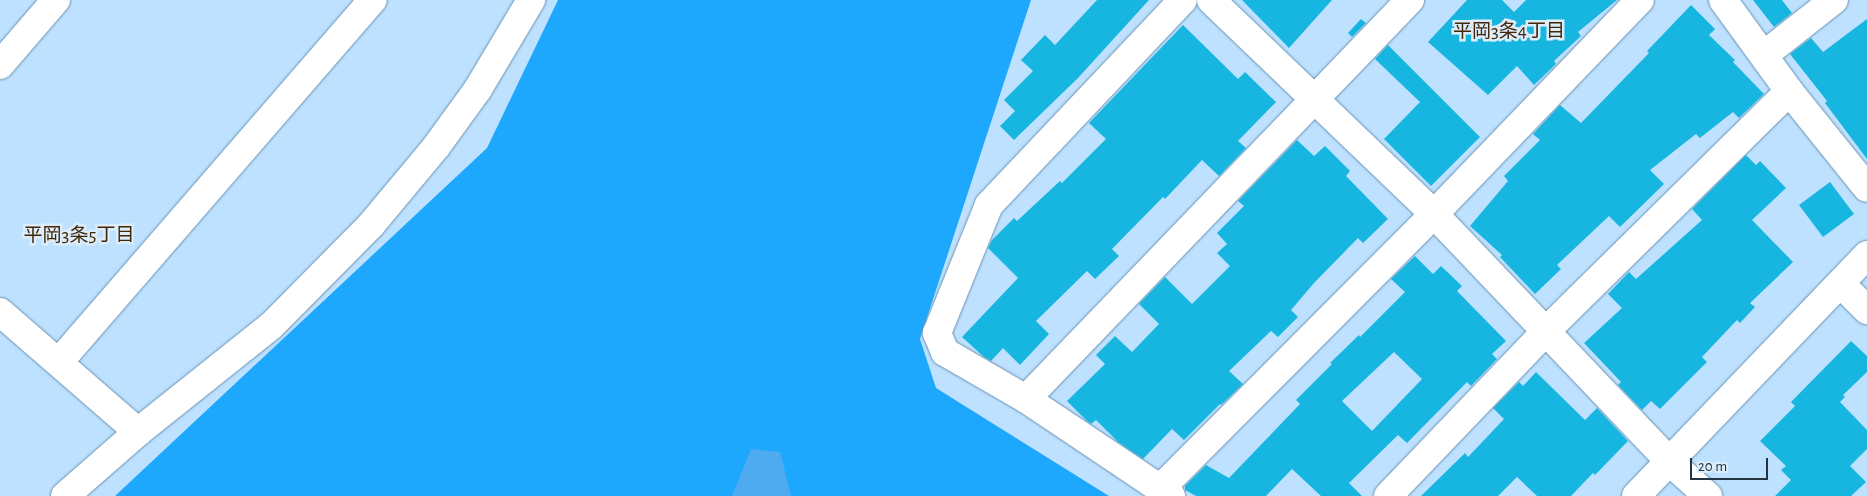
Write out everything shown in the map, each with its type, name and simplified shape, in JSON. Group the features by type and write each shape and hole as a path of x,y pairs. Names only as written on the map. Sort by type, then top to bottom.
{"street":[{"path":"0,65 56,0"},
{"path":"59,362 373,0"},
{"path":"65,496 138,432 271,326 371,225 436,147 478,89 531,0"},
{"path":"1183,0 989,205 937,333 945,352 1026,399 1165,493 1640,0"},
{"path":"1211,0 1434,214 1670,462 1708,496"},
{"path":"1026,399 1410,0"},
{"path":"1723,0 1789,91 1867,188"},
{"path":"1764,55 1834,0"},
{"path":"1388,496 1545,332 1789,91"},
{"path":"1636,496 1867,255"},
{"path":"1841,284 1867,310"},
{"path":"0,312 138,432"}],"shaded area":[{"path":"558,0 1031,0 920,339 936,388 1109,496 115,496 487,148"},
{"path":"751,449 780,452 791,496 732,496"}],"building":[{"path":"1097,0 1149,0 1078,78 1014,140 1000,126 1015,111 1004,100 1033,71 1021,60 1045,35 1055,45"},
{"path":"1242,0 1332,0 1289,48"},
{"path":"1467,0 1502,0 1514,12 1526,0 1617,0 1578,32 1581,36 1554,61 1556,64 1534,85 1517,66 1488,95 1428,42"},
{"path":"1753,0 1782,0 1792,13 1774,27"},
{"path":"1691,5 1715,29 1709,35 1735,60 1733,62 1764,94 1739,118 1733,112 1700,138 1696,134 1650,170 1664,184 1620,227 1609,216 1557,265 1561,269 1535,294 1500,257 1502,255 1470,226 1508,181 1504,176 1540,140 1533,134 1560,105 1581,123 1649,53 1647,51"},
{"path":"1361,19 1366,23 1352,37 1348,33"},
{"path":"1867,19 1867,159 1825,103 1827,101 1790,54 1811,38 1823,52"},
{"path":"1183,25 1238,79 1245,72 1276,102 1238,141 1246,148 1219,176 1202,160 1165,199 1163,197 1112,249 1119,256 1095,279 1087,271 1036,321 1049,334 1020,365 1003,348 991,361 984,357 962,337 1018,278 988,248 992,240 1014,218 1017,221 1060,181 1062,183 1106,139 1089,123"},
{"path":"1388,45 1480,137 1431,186 1384,139 1420,102 1375,59"},
{"path":"1297,140 1314,156 1325,146 1350,171 1346,176 1388,219 1363,243 1358,238 1314,283 1291,310 1298,317 1278,337 1271,331 1229,371 1243,384 1184,440 1172,429 1143,459 1118,442 1096,420 1091,424 1067,401 1105,364 1096,355 1115,336 1132,352 1159,324 1139,304 1165,277 1192,304 1230,266 1217,253 1227,244 1217,233 1244,206 1238,201"},
{"path":"1746,155 1756,165 1760,161 1786,188 1752,220 1793,262 1750,303 1755,307 1740,323 1737,320 1702,357 1707,362 1660,409 1651,401 1642,410 1618,385 1621,382 1584,343 1622,308 1608,294 1629,272 1636,279 1702,220 1692,209"},
{"path":"1830,182 1854,214 1823,237 1799,205"},
{"path":"1415,256 1433,274 1441,266 1462,286 1457,291 1506,341 1492,354 1497,359 1471,386 1467,382 1407,443 1398,435 1349,483 1362,496 1321,496 1292,469 1266,496 1196,496 1185,490 1185,486 1206,465 1229,478 1300,404 1296,400 1332,364 1330,363 1359,335 1360,337 1405,292 1391,279","holes":["1394,352 1422,379 1372,431 1342,401"]},
{"path":"1851,341 1867,356 1867,372 1843,395 1845,397 1840,402 1867,430 1867,449 1850,466 1866,482 1851,496 1775,496 1791,480 1781,470 1786,466 1760,441 1795,406 1791,402"},
{"path":"1536,372 1585,420 1597,408 1628,441 1595,475 1593,473 1571,496 1537,496 1517,477 1498,496 1421,496 1465,453 1468,457 1504,419 1493,408 1519,382 1523,386"}],"district":[{"name":"平岡3条4丁目","path":"1509,32"},
{"name":"平岡3条5丁目","path":"79,236"}]}
